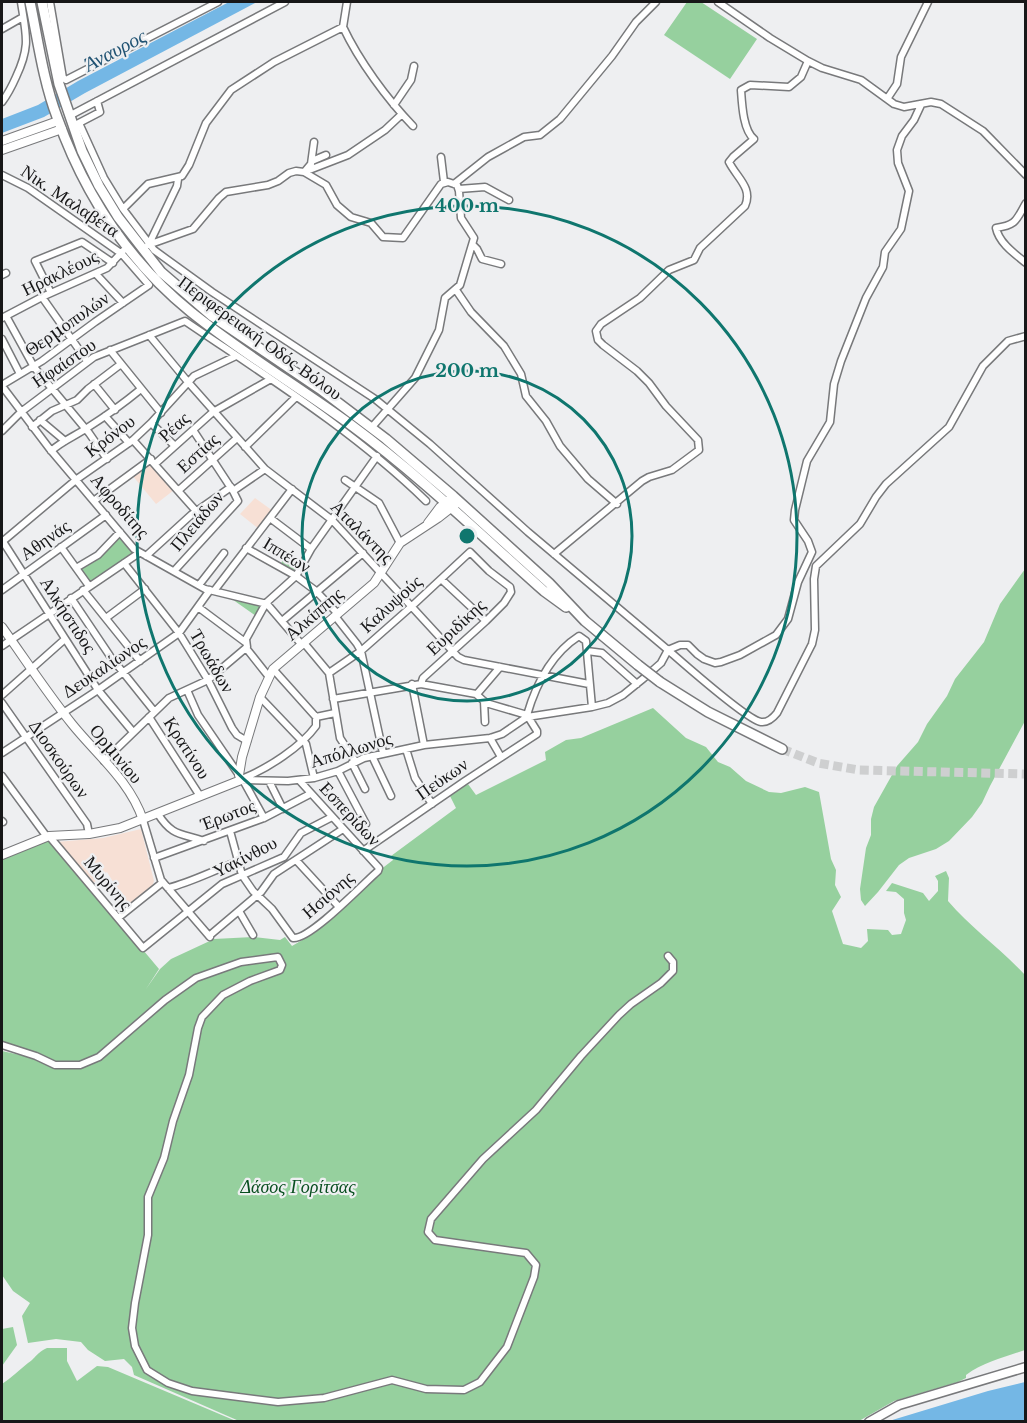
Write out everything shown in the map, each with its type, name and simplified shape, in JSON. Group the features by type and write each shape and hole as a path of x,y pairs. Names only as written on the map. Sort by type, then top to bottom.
{"main road":[{"name":"Περιφερειακή Οδός Βόλου","path":"30,2 49,91 72,157 90,193 124,250 191,312 390,455 544,591 660,682 708,712 782,749"},
{"name":"Περιφερειακή Οδός Βόλου","path":"42,2 59,84 68,114 76,124 99,186 122,223 146,247 167,278 206,312 372,427 456,498 549,583 585,621"},
{"path":"869,1422 899,1405 1026,1367"}],"street":[{"path":"2,102 25,56 27,44 21,2"},
{"path":"50,2 63,78 66,80 218,2"},
{"path":"68,114 285,2"},
{"path":"347,2 343,27 358,55 394,105 413,126"},
{"path":"457,186 488,157 524,137 540,135 560,119 612,56 636,22 656,2"},
{"path":"718,2 808,61 822,68 861,80 898,106 931,102 941,104 978,127 1026,175"},
{"path":"887,99 897,84 901,57 928,2"},
{"path":"2,29 23,17"},
{"path":"123,209 148,184 178,178 186,172 206,123 231,90 274,62 343,27"},
{"path":"554,554 649,477 672,470 698,451 699,444 642,376 598,340 598,328 640,298 669,270 693,260 700,248 745,206 748,200 746,189 729,162 754,140 747,129 741,90 750,86 789,87 801,77 808,61"},
{"path":"394,105 411,80 414,66"},
{"path":"97,101 100,112 76,124 98,167 146,247 386,408 630,620 724,698 755,720 765,722 774,716 812,644 815,630 816,566 860,524 886,484 949,428 983,366 1008,341 1026,336"},
{"path":"668,650 680,645 688,645 710,662 729,660 771,639 782,629 788,619 798,582 812,552 808,541 794,520 804,472 811,452 830,422 834,384 861,309 883,267 887,248 901,229 909,191 898,163 898,146 921,105"},
{"path":"146,247 193,228 226,192 278,182 293,172 304,172 348,155 385,130 402,114"},
{"path":"2,141 59,122"},
{"path":"2,150 59,122"},
{"path":"304,172 312,161 314,142"},
{"path":"312,161 326,155"},
{"path":"441,157 444,182"},
{"path":"304,172 327,186 335,202 349,215 371,223 383,237 400,239 444,182"},
{"name":"Νικ. Μαλαβέτα","path":"2,175 28,188 124,250 148,285"},
{"path":"146,247 177,186 178,178"},
{"path":"444,182 457,186 485,187 509,200"},
{"path":"372,427 386,408 415,378 439,330 445,298 456,290 462,279 473,245 473,236 461,218 457,186"},
{"path":"1026,203 1012,224 1007,227 998,227 996,231 1005,244 1026,263"},
{"path":"51,293 35,261 74,243 82,242 113,263"},
{"path":"473,245 483,260 501,264"},
{"name":"Ηρακλέους","path":"4,317 42,297 96,274 113,263 124,250"},
{"path":"96,274 123,303"},
{"name":"Θερμοπυλών","path":"2,385 34,367 148,285"},
{"path":"456,290 471,312 497,338 517,365 523,379 526,396 546,421 560,446 588,479 617,504"},
{"path":"42,297 87,361"},
{"path":"4,317 34,367 86,429 107,459"},
{"name":"Ηφαίστου","path":"2,431 21,412 87,361 185,321 236,356"},
{"name":"Αταλάντης","path":"149,336 265,469 332,519 461,659 589,684"},
{"path":"2,339 20,374"},
{"path":"110,350 160,412"},
{"path":"236,356 377,456 426,501"},
{"name":"Κρόνου","path":"2,541 77,479 131,442 188,382 204,370 236,356"},
{"path":"32,427 65,405 77,400 94,384 122,364"},
{"name":"Ρέας","path":"95,500 175,446 213,412 271,379"},
{"path":"94,384 115,410"},
{"name":"Αφροδίτης","path":"2,385 51,451 139,553 175,570 199,585 266,603"},
{"path":"51,451 60,442 86,429 115,410 141,389"},
{"path":"245,447 296,397"},
{"path":"105,416 153,461 196,511"},
{"path":"40,420 65,441"},
{"path":"151,423 175,446"},
{"name":"Πλειάδων","path":"175,570 237,502 232,489 193,430"},
{"name":"Εστίας","path":"179,490 237,438"},
{"path":"104,761 169,698 207,681 245,645 266,603 296,576 311,549 377,456"},
{"path":"146,556 196,511 265,469"},
{"path":"345,480 355,485 382,508 400,543"},
{"name":"Δευκαλίωνος","path":"2,753 124,673 179,633 292,489"},
{"name":"Αλκίππης","path":"247,741 260,697 271,673 374,583 400,543 425,526 456,498"},
{"name":"Αθηνάς","path":"2,590 106,515"},
{"path":"270,518 311,549"},
{"path":"76,568 98,555 120,532"},
{"name":"Αλκήστιδος","path":"2,541 98,690 133,732"},
{"path":"61,547 106,618 140,661"},
{"name":"Ιππέων","path":"246,548 296,576 316,591 361,651"},
{"name":"Καλυψούς","path":"329,673 361,651 468,552 511,590"},
{"path":"2,645 139,553"},
{"path":"282,621 363,553"},
{"path":"199,585 222,556 231,568"},
{"name":"Τρωάδων","path":"124,563 179,633 232,728 237,735 247,741"},
{"path":"441,579 486,621"},
{"path":"106,618 145,589"},
{"name":"Ευριδίκης","path":"421,684 423,678 504,603 511,590"},
{"name":"Κρατίνου","path":"70,598 154,711"},
{"path":"266,603 329,673 340,738 365,789"},
{"path":"198,607 245,645 316,717 316,726 303,740 254,774 241,778"},
{"name":"Ορμινίου","path":"2,627 64,713 132,795 143,820 163,882 187,912 209,937 239,911"},
{"path":"333,699 421,684 477,694 484,701 528,716 542,676 580,636 585,639 592,708"},
{"path":"2,696 65,639"},
{"name":"Απόλλωνος","path":"2,855 48,837 89,834 120,828 241,778 269,781 314,778 383,753 424,745 490,738 502,734 528,716 592,708 616,700 637,684 661,663 668,650"},
{"path":"361,651 383,753"},
{"path":"587,651 602,653 637,684"},
{"path":"477,694 500,667"},
{"path":"412,684 424,745"},
{"path":"187,690 198,715 241,778 264,818"},
{"name":"Εσπερίδων","path":"260,697 306,744 314,778"},
{"path":"484,701 485,722"},
{"name":"Διοσκούρων","path":"2,703 87,824 89,834"},
{"path":"316,717 335,713"},
{"name":"Πεύκων","path":"363,851 537,733 528,716"},
{"name":"Κρατίνου","path":"148,717 200,796"},
{"path":"490,738 501,757"},
{"path":"241,778 247,741"},
{"path":"406,748 415,778 432,804"},
{"path":"372,756 391,796"},
{"path":"338,771 366,824"},
{"name":"Μυρίνης","path":"2,776 48,837 143,948"},
{"name":"Εσπερίδων","path":"299,780 379,869"},
{"path":"269,781 284,809"},
{"name":"Έρωτος","path":"154,858 264,818 310,794"},
{"path":"158,814 166,827 171,830 204,841"},
{"name":"Υακίνθου","path":"143,948 222,884 284,857 301,833 332,817"},
{"path":"253,935 239,911 257,895 274,874 343,829"},
{"path":"230,831 242,875 257,895"},
{"path":"296,860 339,907"},
{"path":"168,888 190,882 206,873 237,862"},
{"name":"Ησιόνης","path":"257,895 272,909 294,938 318,926 379,869"},
{"path":"118,918 163,882"},
{"path":"2,1045 56,1065 80,1065 99,1057 165,1000 195,978 242,962 278,957 282,964 280,970 250,981 223,995 202,1017 198,1028 189,1076 172,1121 164,1158 150,1191 148,1235 132,1328 140,1359 154,1376 176,1387 203,1393 270,1401 286,1402 324,1398 392,1380 426,1389 464,1390 480,1382 507,1347 534,1277 536,1265 526,1253 435,1240 428,1232 431,1219 483,1159 536,1110 619,1015 673,971 673,962 668,956"}],"shaded area":[{"path":"149,462 174,490 156,504 132,475"},
{"path":"255,498 273,511 259,529 240,514"},
{"path":"141,829 154,881 152,887 128,906 107,872 92,884 56,842 103,838"}],"green space":[{"path":"687,2 701,2 757,39 730,79 664,35"},
{"path":"119,538 134,554 90,584 80,569 101,556"},
{"path":"286,555 299,564 294,573 280,565"},
{"path":"1025,569 1025,721 982,803 972,817 949,841 936,849 909,858 899,865 865,906 861,900 860,889 874,807 897,766 918,742 955,679 984,642 1000,604"},
{"path":"229,597 262,606 256,616"},
{"name":"Δάσος Γορίτσας","path":"653,708 686,738 706,747 718,762 730,767 746,781 769,792 781,793 805,787 819,792 831,859 836,870 835,885 841,897 832,911 843,944 861,948 868,941 867,929 888,930 892,935 901,934 906,920 904,899 896,892 886,891 892,883 923,893 929,901 938,891 938,881 935,876 946,871 949,878 948,901 1025,975 1025,1350 980,1367 958,1382 894,1401 859,1421 239,1421 134,1375 132,1367 124,1359 105,1361 88,1350 81,1342 56,1339 28,1343 22,1316 30,1303 13,1291 2,1275 2,1051 38,1059 56,1067 66,1068 76,1063 61,1065 2,1041 2,859 49,838 159,969 146,989 160,969 171,959 214,939 253,937 280,940 285,937 292,946 316,932 393,860 391,856 456,808 450,796 468,784 476,795 546,760 545,752 566,740 581,738"},
{"path":"13,1327 17,1345 2,1366 2,1329"},
{"path":"47,1348 67,1348 67,1361 77,1381 97,1366 108,1367 236,1421 2,1421 2,1384"}],"water":[{"path":"229,2 257,2 44,117 2,133 2,119 38,105 78,81"},
{"path":"1025,1382 1025,1421 889,1421 988,1391"}],"tunnel":[{"path":"782,749 818,763 859,770 1026,774"}],"water label":[{"name":"Άναυρος","path":"115,50"}]}
